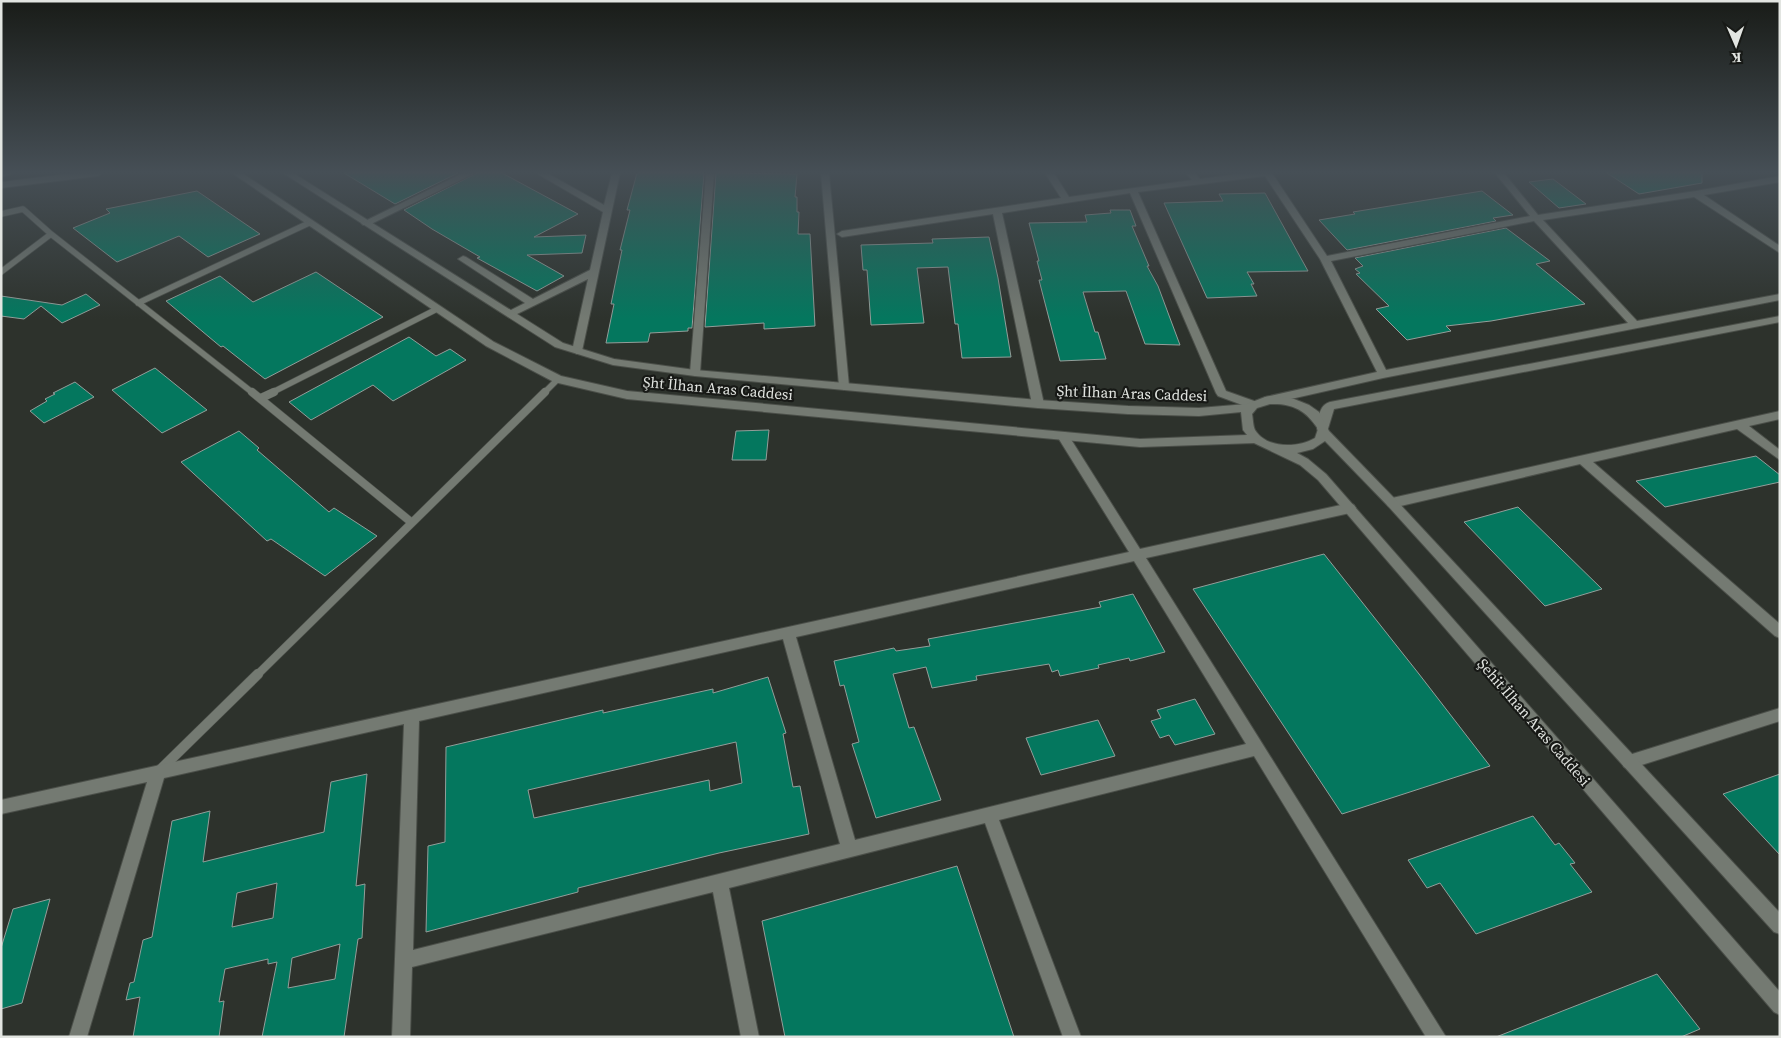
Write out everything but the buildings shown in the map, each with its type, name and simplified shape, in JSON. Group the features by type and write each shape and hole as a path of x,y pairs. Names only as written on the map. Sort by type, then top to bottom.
{"street":[{"path":"577,351 606,221"},
{"path":"695,373 706,221"},
{"path":"829,221 844,386"},
{"path":"842,234 931,221"},
{"path":"1000,221 1038,404"},
{"path":"1147,221 1222,393 1251,407"},
{"path":"1300,221 1325,259 1384,374"},
{"path":"1325,259 1518,221"},
{"path":"1539,221 1635,325"},
{"path":"1737,221 1780,250"},
{"name":"Şht İlhan Aras Caddesi","path":"309,223 490,344 558,379 627,395 1140,443 1258,439"},
{"name":"Şht İlhan Aras Caddesi","path":"366,223 559,345 614,362 695,373 1038,404 1199,412 1251,407"},
{"path":"463,259 531,302"},
{"path":"511,314 531,302 594,272"},
{"path":"1780,297 1384,374 1269,400 1251,407 1245,420 1252,433 1258,439 1280,449 1297,450 1312,447 1318,442 1323,431 1326,410 1330,406 1780,319"},
{"path":"1269,400 1289,401 1308,409 1315,415 1323,431 1392,503 1780,926"},
{"path":"1392,503 1780,415"},
{"path":"1740,424 1780,456"},
{"path":"1063,436 1437,1037"},
{"name":"Şehit İlhan Aras Caddesi","path":"1280,449 1304,462 1322,477 1350,508 1780,1006"},
{"path":"1583,460 1780,632"},
{"path":"1,807 1350,508"},
{"path":"788,633 850,850"},
{"path":"1629,762 1780,714"},
{"path":"401,1037 412,716"},
{"path":"403,960 1257,748"},
{"path":"78,1037 158,772"},
{"path":"989,814 1072,1037"},
{"path":"720,882 750,1037"}],"lane":[{"path":"37,221 260,398 411,522"},
{"path":"138,303 309,223"},
{"path":"1,272 51,234"},
{"path":"260,398 437,309"},
{"path":"158,772 558,379"}]}
